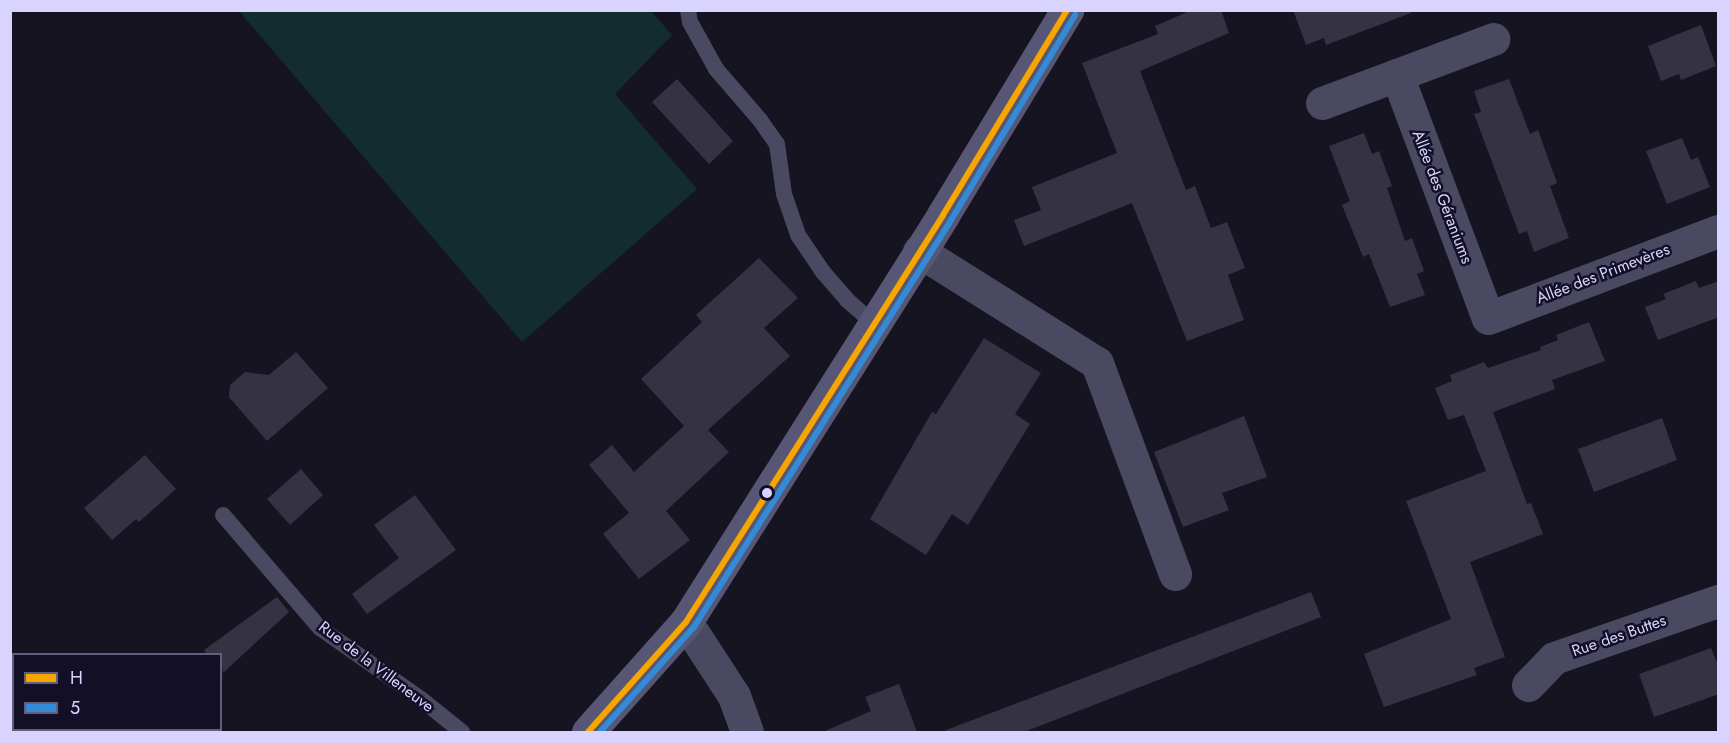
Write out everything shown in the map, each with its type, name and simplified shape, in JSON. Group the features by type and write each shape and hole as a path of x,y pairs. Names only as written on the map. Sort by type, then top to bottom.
{"main road":[{"path":"588,732 686,622 1067,10"}],"street":[{"path":"1322,103 1493,39"},
{"name":"Allée des Géraniums","path":"1397,75 1488,318"},
{"name":"Allée des Primevères","path":"1488,318 1719,231"},
{"path":"919,251 1097,363 1175,574"},
{"name":"Rue des Buttes","path":"1528,685 1554,658 1719,601"},
{"path":"686,622 734,696 747,732"}],"lane":[{"path":"688,10 690,22 716,69 760,120 777,144 784,194 798,235 823,272 847,300 873,323"},
{"name":"Rue de la Villeneuve","path":"223,515 320,628 421,699 462,732"}],"green space":[{"path":"239,11 651,11 672,35 615,94 697,189 522,342"}],"building":[{"path":"1192,10 1221,10 1229,33 1140,71 1186,190 1195,186 1211,228 1227,222 1245,268 1228,275 1244,320 1187,341 1132,203 1024,246 1014,220 1041,210 1032,187 1117,153 1082,63 1158,34 1155,26"},
{"path":"1293,10 1410,10 1411,13 1326,45 1324,38 1306,45"},
{"path":"1701,25 1716,66 1681,80 1679,74 1661,81 1648,46"},
{"path":"677,79 733,141 709,164 652,102"},
{"path":"1509,79 1530,134 1538,130 1557,183 1550,186 1569,238 1534,252 1527,231 1519,234 1474,114 1481,112 1474,91"},
{"path":"1364,133 1372,154 1379,151 1392,186 1387,188 1405,241 1412,238 1424,271 1417,274 1425,295 1390,307 1369,254 1363,257 1342,205 1350,201 1329,146"},
{"path":"1682,138 1691,160 1698,157 1710,187 1667,204 1646,151"},
{"path":"759,258 798,298 764,328 790,356 708,430 729,452 666,511 690,540 639,579 603,534 629,513 589,465 612,445 634,472 684,426 641,379 702,322 696,315"},
{"path":"1696,281 1699,288 1719,281 1719,317 1658,340 1645,307 1666,299 1663,294"},
{"path":"1589,322 1605,361 1552,380 1555,389 1493,412 1527,504 1531,503 1543,534 1470,562 1505,657 1474,668 1477,675 1384,707 1364,654 1451,619 1406,501 1486,471 1464,415 1448,420 1435,388 1452,381 1450,375 1484,362 1488,368 1541,350 1540,347 1558,340 1556,335"},
{"path":"984,338 1041,373 1015,414 1030,424 968,525 952,514 926,555 870,519 932,412 936,414"},
{"path":"296,352 328,388 267,441 229,397 230,385 245,372 269,375"},
{"path":"1244,416 1267,477 1222,493 1229,510 1183,527 1154,452"},
{"path":"1662,418 1677,460 1594,492 1578,449"},
{"path":"145,455 176,489 139,522 136,519 112,540 84,508"},
{"path":"301,469 323,495 290,525 267,499"},
{"path":"415,495 456,550 367,614 352,594 399,558 374,525"},
{"path":"1311,592 1321,617 1024,732 946,732 946,730"},
{"path":"277,597 289,612 223,673 222,653 206,653 204,650"},
{"path":"1711,648 1719,668 1719,694 1654,717 1639,674"},
{"path":"899,684 917,732 823,732 871,711 865,697"}],"transit line":[{"name":"H","path":"588,732 686,622 943,215 1067,10"},
{"name":"5","path":"600,732 694,627 951,220 1075,15"}]}
